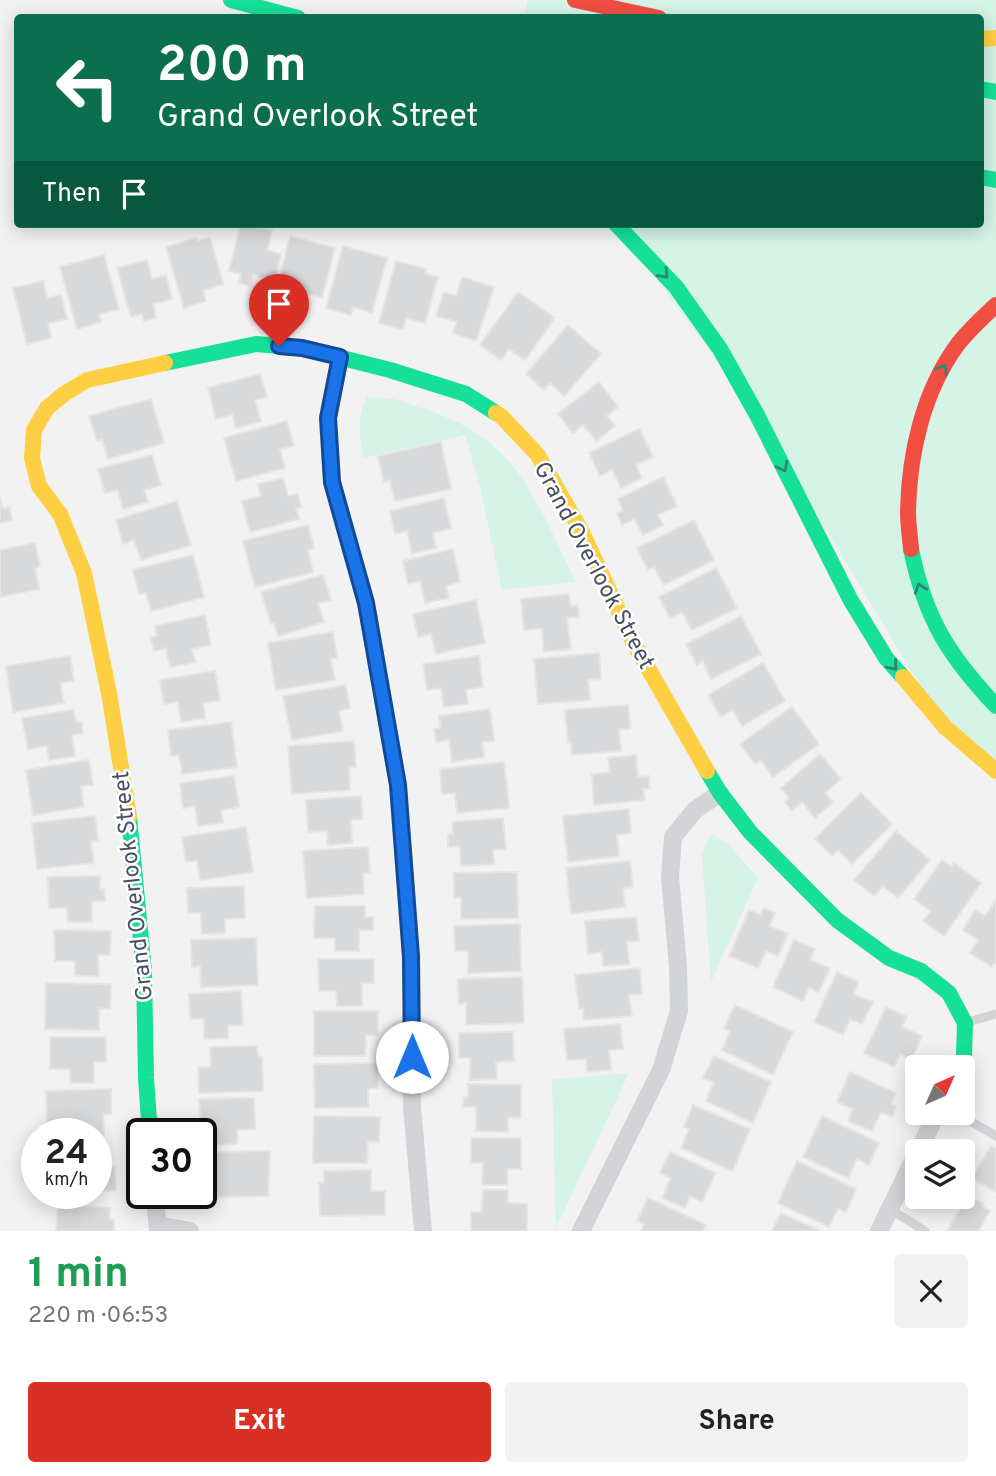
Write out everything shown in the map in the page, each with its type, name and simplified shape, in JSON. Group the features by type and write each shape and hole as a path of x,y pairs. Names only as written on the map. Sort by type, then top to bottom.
{"main road":[{"path":"231,0 283,14"},
{"path":"575,0 640,14"},
{"path":"620,228 676,287 720,349 757,415 850,599 886,658 945,727 996,771"},
{"path":"996,305 959,344 938,378 921,418 906,499 909,544 919,586 934,623 953,657 975,686 996,706"},
{"name":"Grand Overlook Street","path":"149,1118 144,971 130,826 109,693 83,573 60,514 39,486 32,458 34,430 47,408 86,380 256,344 302,348 390,370 466,394 501,416 537,454 582,532 633,642 720,793 750,832 837,920 889,958 921,971 949,993 965,1023"},
{"path":"964,1055 965,1023"}],"street":[{"path":"340,357 328,418 332,482 366,603 398,785 411,957 412,1107 422,1231"},
{"path":"581,1231 661,1070 679,1011 670,877 673,837 695,810 720,793"},
{"path":"879,1231 905,1177"},
{"path":"156,1209 158,1228 190,1231"}],"lane":[{"path":"965,1023 996,1014"},
{"path":"975,1124 996,1136"},
{"path":"890,1209 925,1231"}],"green space":[{"path":"528,0 996,0 996,764 945,727 757,415 619,228 984,228 984,14 524,14"},
{"path":"367,397 396,399 447,417 474,432 499,451 519,474 535,500 576,582 502,590 480,487 465,435 363,458 360,420"},
{"path":"712,834 728,844 758,878 711,982 702,856"},
{"path":"629,1073 556,1228 552,1079"}],"building":[{"path":"240,228 272,230 267,250 281,254 275,280 253,275 251,286 239,283 241,274 229,271"},
{"path":"290,236 335,248 322,298 302,292 299,307 274,300"},
{"path":"210,237 223,284 203,290 206,301 184,308 166,247 196,238 197,241"},
{"path":"343,246 387,258 372,313 353,307 351,315 326,308"},
{"path":"104,255 119,309 99,315 101,322 77,329 60,267"},
{"path":"147,260 152,279 166,275 172,299 153,304 156,318 144,321 142,314 131,317 117,268"},
{"path":"396,261 427,269 425,274 438,277 425,323 406,318 403,329 379,323"},
{"path":"462,277 494,287 476,341 453,333 457,322 436,316 444,292 456,296"},
{"path":"43,281 47,298 61,295 67,319 48,323 51,338 27,344 13,288"},
{"path":"518,292 555,318 525,360 509,349 501,360 480,345"},
{"path":"568,325 601,354 564,396 550,383 544,390 526,374"},
{"path":"260,374 267,397 255,400 261,421 236,428 232,414 216,419 208,388"},
{"path":"599,382 618,407 607,416 615,426 596,441 583,425 573,433 558,414"},
{"path":"151,399 164,443 108,459 102,439 97,441 89,416"},
{"path":"287,421 294,446 280,449 285,468 236,481 224,438"},
{"path":"639,429 653,457 636,465 642,478 621,488 612,470 600,476 589,453"},
{"path":"441,442 451,489 395,501 390,480 384,482 378,456"},
{"path":"152,455 161,485 144,490 148,502 123,509 118,490 105,493 98,469"},
{"path":"663,477 677,506 658,515 663,525 643,535 634,519 622,525 617,514 623,511 618,499"},
{"path":"283,478 288,496 298,494 301,507 296,508 299,519 250,532 242,501 261,496 258,484"},
{"path":"0,496 3,509 10,507 12,520 0,523"},
{"path":"444,498 451,528 433,533 436,548 412,553 407,531 395,534 390,511"},
{"path":"177,501 191,545 141,560 134,540 123,544 116,520"},
{"path":"694,520 714,560 664,585 654,567 648,570 637,548"},
{"path":"308,525 314,548 308,550 313,572 255,587 243,541"},
{"path":"35,543 40,566 35,569 39,589 0,597 0,550"},
{"path":"453,549 460,582 446,586 449,598 425,603 420,581 408,584 403,561"},
{"path":"193,555 204,597 151,611 146,593 139,594 133,570"},
{"path":"716,568 737,608 692,630 682,612 670,618 659,597"},
{"path":"323,575 331,600 318,603 324,622 278,636 274,623 271,624 261,592"},
{"path":"569,594 571,606 578,605 579,617 567,618 571,649 544,652 542,628 524,630 521,599"},
{"path":"476,600 485,643 436,654 431,634 418,637 413,614"},
{"path":"205,615 211,645 192,649 195,662 170,667 166,648 154,651 151,637 157,636 155,626"},
{"path":"741,616 761,654 711,679 703,661 697,665 686,644"},
{"path":"333,632 337,658 331,659 335,680 276,690 268,643"},
{"path":"599,653 601,679 588,680 590,700 538,704 534,659"},
{"path":"70,656 74,681 60,683 64,703 13,712 6,666"},
{"path":"479,656 483,687 466,690 468,704 444,707 441,688 427,690 423,664"},
{"path":"763,663 785,701 742,726 733,710 721,717 708,695"},
{"path":"215,671 220,700 203,703 205,718 181,722 178,702 164,704 160,680"},
{"path":"346,685 350,708 339,711 343,731 292,740 283,696"},
{"path":"628,705 630,729 619,730 621,751 572,755 571,743 568,743 565,710"},
{"path":"792,707 819,744 773,777 761,760 755,764 740,744"},
{"path":"490,709 494,741 482,742 484,757 452,762 449,740 436,742 434,729 441,728 439,716"},
{"path":"73,710 76,722 82,722 83,733 72,735 75,756 49,760 47,746 28,749 22,718"},
{"path":"231,722 237,767 182,774 179,755 171,756 168,730"},
{"path":"354,741 356,767 349,768 350,790 292,794 288,746"},
{"path":"820,754 841,779 825,793 833,802 815,818 802,802 792,811 785,802 789,798 781,788"},
{"path":"636,755 638,777 649,776 650,788 643,789 645,800 594,805 592,774 610,772 608,758"},
{"path":"89,760 93,785 81,786 84,807 33,815 26,770"},
{"path":"504,762 509,808 457,813 455,793 442,794 440,769"},
{"path":"234,776 239,807 221,810 223,823 198,826 195,806 183,808 180,783"},
{"path":"861,793 892,824 852,864 838,850 832,856 815,839"},
{"path":"361,796 363,819 351,820 352,843 328,845 327,831 308,832 306,800"},
{"path":"629,809 631,833 617,835 619,856 568,862 563,816"},
{"path":"95,816 98,840 91,841 94,863 37,869 32,823"},
{"path":"503,818 506,849 493,850 494,864 461,866 460,846 448,847 448,835 453,834 452,822"},
{"path":"246,827 253,872 200,880 197,860 186,862 182,837"},
{"path":"896,831 930,860 898,898 883,886 874,896 854,880"},
{"path":"368,847 370,872 363,873 364,894 307,898 303,851"},
{"path":"942,860 952,867 954,863 981,883 944,936 923,921 931,911 914,899"},
{"path":"630,861 633,887 623,888 625,907 571,914 566,868"},
{"path":"517,872 518,918 461,919 461,898 454,898 454,873"},
{"path":"100,876 100,889 104,889 105,901 92,901 92,922 68,922 67,908 49,908 48,877"},
{"path":"244,886 245,918 225,919 225,933 202,934 201,913 188,913 187,888"},
{"path":"996,900 996,961 992,967 970,953 978,940 963,930 975,910 985,916"},
{"path":"315,906 365,906 365,917 373,917 373,930 359,930 359,951 335,951 335,938 314,938"},
{"path":"764,908 775,913 770,926 788,934 778,956 766,951 758,968 729,956 749,910 761,915"},
{"path":"636,917 639,941 627,942 629,964 603,966 602,952 588,954 585,921"},
{"path":"520,924 521,971 468,973 468,951 455,951 454,926"},
{"path":"54,930 111,931 110,955 98,955 99,976 75,976 75,961 55,961"},
{"path":"256,938 258,985 201,987 200,966 192,967 191,940"},
{"path":"794,940 815,949 810,960 830,968 819,992 809,988 803,1001 773,987"},
{"path":"318,959 374,959 374,983 362,983 362,1006 337,1006 336,991 319,991"},
{"path":"640,968 642,994 629,995 632,1016 584,1020 583,1008 579,1009 575,975"},
{"path":"837,972 859,982 853,994 873,1002 862,1024 850,1019 843,1035 814,1022"},
{"path":"522,977 524,1023 466,1025 466,1003 459,1004 458,979"},
{"path":"46,983 111,984 110,1009 99,1008 99,1030 45,1029"},
{"path":"241,991 243,1025 228,1026 228,1038 204,1039 204,1019 190,1019 189,994"},
{"path":"735,1005 793,1032 773,1075 722,1050 730,1031 724,1028"},
{"path":"886,1007 907,1017 902,1027 922,1036 913,1055 905,1057 900,1054 894,1067 864,1053"},
{"path":"314,1011 378,1011 378,1036 366,1035 365,1056 314,1056"},
{"path":"620,1024 623,1049 609,1050 611,1070 587,1072 586,1059 567,1060 564,1029"},
{"path":"513,1032 514,1061 496,1062 497,1079 470,1080 470,1058 459,1058 459,1033"},
{"path":"50,1037 106,1037 106,1062 94,1062 94,1083 70,1083 70,1069 50,1069"},
{"path":"257,1046 258,1057 262,1057 263,1091 199,1093 198,1068 211,1067 210,1047"},
{"path":"714,1056 771,1082 753,1123 706,1101 714,1082 703,1078"},
{"path":"378,1063 378,1088 368,1089 368,1107 315,1108 314,1064"},
{"path":"850,1072 896,1093 891,1104 896,1106 892,1117 881,1112 872,1131 848,1121 853,1109 837,1102"},
{"path":"468,1084 521,1085 521,1118 508,1117 508,1132 476,1131 476,1107 463,1107 464,1097 468,1097"},
{"path":"111,1089 111,1114 103,1114 103,1118 47,1118 46,1091"},
{"path":"254,1098 255,1129 237,1130 237,1144 217,1145 217,1118 201,1118 199,1099"},
{"path":"693,1105 750,1129 733,1171 681,1148 689,1129 684,1127"},
{"path":"314,1116 380,1117 379,1142 368,1141 367,1163 313,1163"},
{"path":"822,1116 879,1143 869,1165 857,1159 848,1178 803,1157"},
{"path":"471,1138 521,1138 521,1169 508,1169 507,1185 482,1185 483,1163 471,1163"},
{"path":"991,1146 996,1149 996,1192 975,1180 975,1173"},
{"path":"270,1151 268,1196 217,1197 217,1152"},
{"path":"670,1152 716,1173 702,1202 690,1196 685,1208 662,1198 671,1178 660,1173"},
{"path":"797,1161 856,1189 846,1212 838,1209 829,1227 778,1203"},
{"path":"112,1167 115,1167 116,1190 112,1190"},
{"path":"371,1170 371,1191 385,1191 385,1215 320,1216 319,1183 324,1183 324,1171"},
{"path":"483,1190 508,1190 508,1203 527,1204 527,1231 471,1231 471,1212 482,1212"},
{"path":"648,1198 706,1225 703,1231 641,1231 644,1224 637,1221"},
{"path":"975,1199 990,1211 978,1231 947,1231 960,1209 975,1209"},
{"path":"58,1209 110,1209 109,1219 114,1220 114,1231 56,1231"},
{"path":"781,1213 820,1231 772,1231"}],"traffic: fast":[{"path":"231,0 283,14"},
{"path":"984,90 996,92"},
{"path":"984,178 996,180"},
{"path":"620,228 676,287 720,349 757,415 850,599 886,658 903,677"},
{"path":"165,363 256,344 302,348 390,370 466,394 496,413"},
{"path":"911,549 931,616 964,670 996,706"},
{"path":"707,771 750,832 837,920 889,958 921,971 949,993 965,1023 964,1055"},
{"path":"129,817 144,971 149,1118"}],"traffic: slow":[{"path":"984,39 996,38"},
{"path":"129,817 109,693 84,573 60,514 39,486 32,458 34,430 47,408 87,380 165,363"},
{"path":"496,413 537,454 582,532 633,642 707,771"},
{"path":"903,677 945,727 996,771"}],"traffic: jam":[{"path":"575,0 640,14"},
{"path":"911,549 908,512 911,468 927,403 946,362 958,344 996,305"}],"route":[{"path":"279,346 302,348 340,357 328,418 332,482 366,603 398,785 411,957 412,1057"}]}
